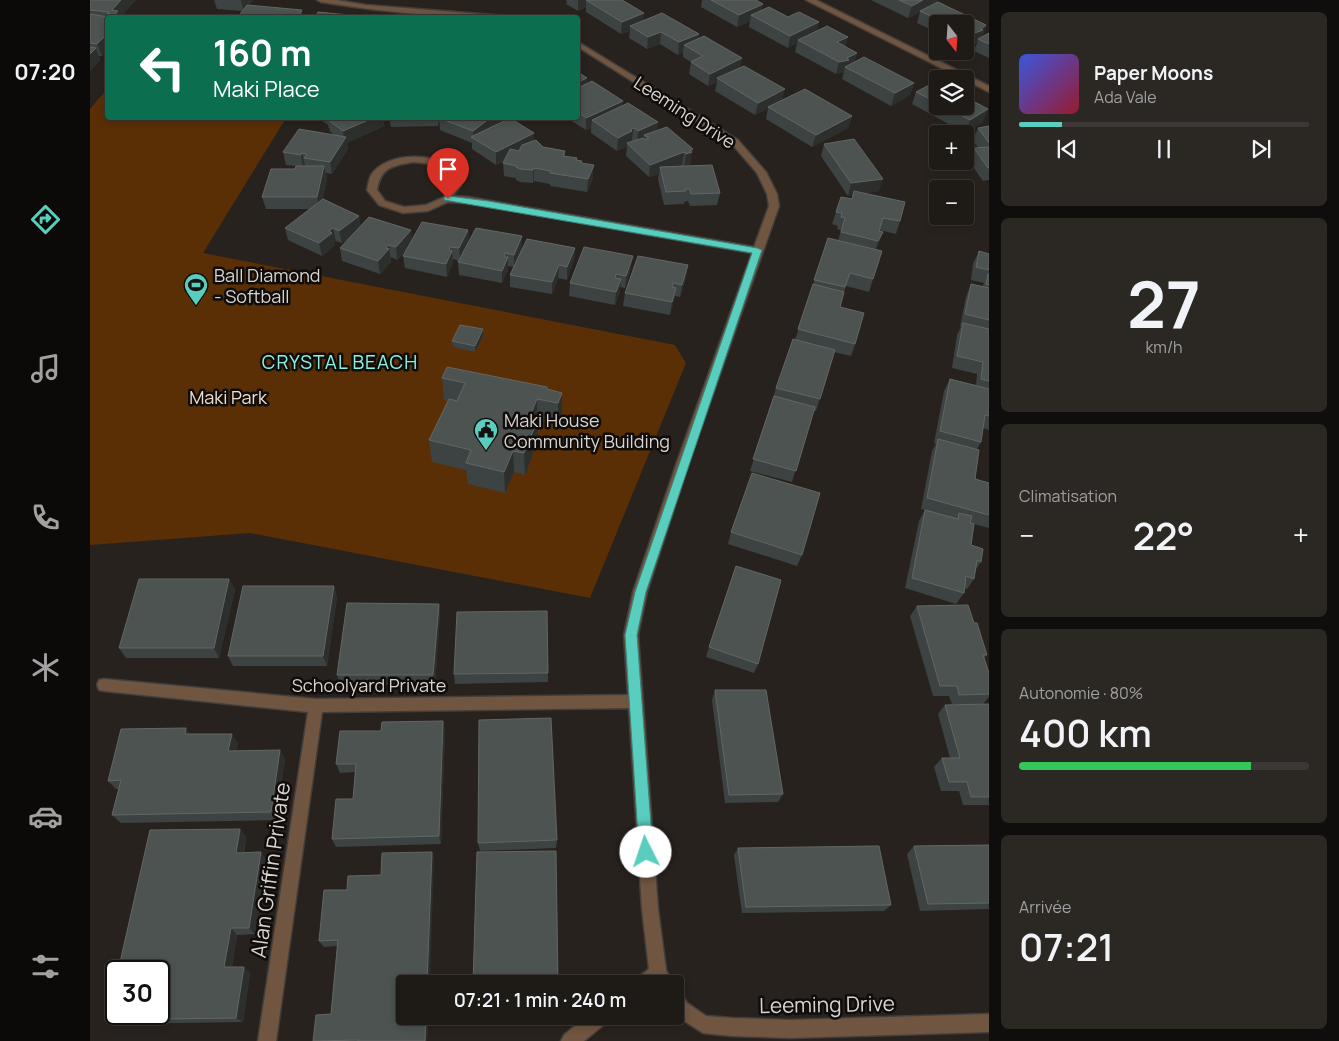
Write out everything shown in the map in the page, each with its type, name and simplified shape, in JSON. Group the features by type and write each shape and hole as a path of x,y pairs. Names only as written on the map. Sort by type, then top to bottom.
{"street":[{"path":"321,0 366,7 468,15"},
{"path":"810,0 989,89"},
{"name":"Leeming Drive","path":"580,45 735,142 761,172 772,194 774,206 757,250 640,592 631,635 650,909 661,975"},
{"path":"448,199 456,185 451,171 435,162 413,159 390,164 375,176 372,190 382,203 403,210 428,208 448,199 488,204 757,250"},
{"name":"Schoolyard Private","path":"104,685 316,706 635,702"},
{"name":"Alan Griffin Private","path":"266,1041 316,706"},
{"name":"Leeming Drive","path":"684,1011 703,1024 790,1030 989,1023"},
{"path":"570,1041 590,1025"}],"green space":[{"name":"Maki Park","path":"105,91 105,120 285,120 203,253 675,345 686,363 590,598 250,533 90,545 90,109"}],"building":[{"path":"90,0 121,0 112,10 118,11 115,15 109,15 107,13 109,12 90,10"},
{"path":"586,0 622,0 644,13 622,22"},
{"path":"711,0 756,0 763,4 739,15"},
{"path":"899,0 923,0 912,6"},
{"path":"938,2 965,15 929,15 920,11"},
{"path":"247,5 302,10 300,15 239,15"},
{"path":"769,7 788,17 799,12 819,22 790,36 751,15"},
{"path":"318,12 349,15 316,15"},
{"path":"662,13 699,34 679,42 661,32 648,37 630,26"},
{"path":"90,14 105,16 105,36 97,44 90,43"},
{"path":"974,19 986,25 981,29 983,30 974,33"},
{"path":"827,26 848,37 837,42 857,53 847,58 849,60 839,62 798,40"},
{"path":"989,33 989,44 978,39"},
{"path":"704,36 742,58 710,74 691,62 703,56 684,45"},
{"path":"90,47 96,48 90,54"},
{"path":"864,57 914,83 895,93 845,67"},
{"path":"744,66 785,89 758,103 717,78"},
{"path":"580,73 587,78 580,81"},
{"path":"592,81 623,101 586,118 580,114 580,87"},
{"path":"929,85 929,98 916,92"},
{"path":"805,89 852,116 816,135 768,107"},
{"path":"974,102 988,109 970,120 960,115 974,115"},
{"path":"628,103 658,122 638,131 634,128 618,138 592,120"},
{"path":"328,120 368,120 343,131"},
{"path":"444,120 487,120 473,131"},
{"path":"506,120 513,120 534,133 496,152 471,137"},
{"path":"989,126 989,143 978,128"},
{"path":"667,127 693,149 690,150 692,152 686,154 684,152 650,165 627,143 643,138 645,140 649,138 644,135"},
{"path":"299,129 346,137 330,162 304,158 307,154 283,152"},
{"path":"854,139 883,179 851,183 824,144"},
{"path":"536,140 543,147 565,151 563,156 577,158 576,160 582,161 581,163 594,165 588,179 550,173 551,171 534,168 533,170 520,169 517,166 503,163 510,149 519,151 522,145"},
{"path":"989,147 989,168 988,168 974,148"},
{"path":"712,165 720,193 691,194 690,189 666,192 660,167"},
{"path":"296,166 324,166 317,197 262,197 271,169 295,169"},
{"path":"854,191 905,202 900,221 883,218 879,231 883,232 878,241 841,232 845,218 841,217 842,213 836,212 841,197 852,199"},
{"path":"323,199 359,216 339,231 333,228 329,231 332,233 319,243 285,228"},
{"path":"369,217 411,230 396,247 389,245 386,248 389,249 378,261 340,248"},
{"path":"422,222 468,230 459,248 450,247 449,250 452,251 446,264 403,256"},
{"path":"476,228 522,236 514,255 505,253 504,257 508,257 502,271 458,262"},
{"path":"828,238 882,251 873,279 850,273 845,287 814,280"},
{"path":"527,239 575,248 567,267 559,265 552,282 510,275"},
{"path":"584,247 633,256 626,276 616,274 615,278 621,279 616,292 570,283"},
{"path":"979,251 989,254 989,270 976,267"},
{"path":"638,256 688,265 682,285 673,283 672,287 676,288 672,302 625,293"},
{"path":"989,274 989,285 986,284"},
{"path":"813,284 844,292 840,307 864,313 855,344 798,329"},
{"path":"971,284 989,288 989,320 965,314"},
{"path":"963,323 989,329 989,381 981,379 983,362 957,356"},
{"path":"460,325 483,329 475,346 452,341"},
{"path":"793,339 835,350 820,399 776,388"},
{"name":"Maki House Community Building","path":"447,367 547,387 547,389 562,393 558,403 537,399 530,416 538,419 524,453 513,451 504,472 466,463 471,450 429,440 449,399 457,401 465,383 442,378"},
{"path":"950,379 989,389 989,416 985,415 981,442 940,431"},
{"path":"774,396 815,407 796,471 753,459"},
{"path":"938,439 979,450 975,479 989,483 989,515 927,498"},
{"path":"752,473 820,493 802,555 731,532"},
{"path":"925,510 958,519 959,513 972,516 970,523 974,524 971,545 983,549 981,562 977,560 974,579 966,576 964,593 912,578"},
{"path":"736,566 781,580 758,664 709,647"},
{"path":"139,579 229,579 214,648 119,648"},
{"path":"243,586 334,586 323,656 228,656"},
{"path":"347,603 439,604 433,675 337,675"},
{"path":"968,605 974,623 977,623 987,655 983,655 989,673 989,694 959,695 957,686 940,686 917,606"},
{"path":"547,611 548,673 454,674 457,612"},
{"path":"715,690 766,690 783,794 729,795"},
{"path":"989,704 989,797 971,797 967,782 949,782 942,758 960,758 945,705"},
{"path":"551,718 557,840 478,843 479,720"},
{"path":"443,721 439,836 332,839 336,799 353,799 356,764 336,764 340,731 381,731 382,722"},
{"path":"186,728 185,734 232,734 228,751 280,750 271,812 112,815 121,780 108,781 121,729"},
{"path":"240,829 236,853 261,852 249,928 231,928 224,967 244,967 236,1018 170,1019 170,960 120,960 150,830"},
{"path":"989,845 989,903 928,904 914,846"},
{"path":"879,846 891,905 746,907 738,848"},
{"path":"556,851 558,975 473,975 477,852"},
{"path":"432,852 427,975 396,975 396,1025 426,1025 425,1041 313,1041 316,1015 331,1014 338,940 319,941 324,890 347,890 348,876 381,875 382,853"}],"place":[{"name":"Ball Diamond - Softball","path":"196,306"},
{"name":"Maki House Community Building","path":"486,451"}],"district":[{"name":"CRYSTAL BEACH","path":"340,362"}],"route":[{"path":"448,199 468,200 757,250 640,592 631,635 646,852"}]}
